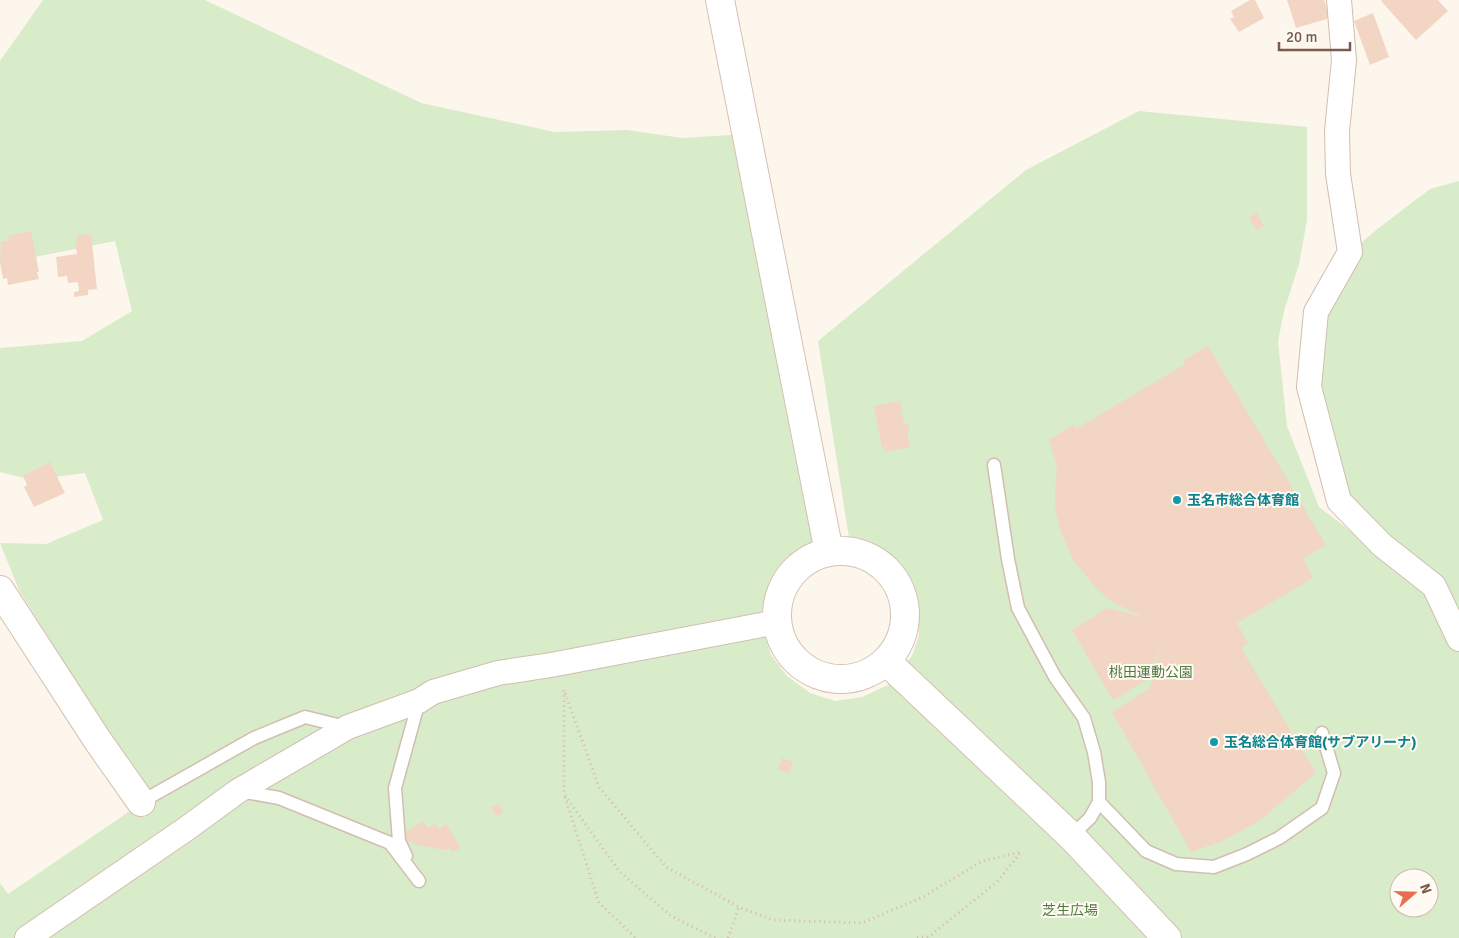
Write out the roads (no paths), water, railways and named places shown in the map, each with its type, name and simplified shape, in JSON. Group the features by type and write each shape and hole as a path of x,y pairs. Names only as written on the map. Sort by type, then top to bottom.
{"street":[{"path":"720,0 829,552"},
{"path":"1339,0 1344,60 1337,131 1338,174 1350,252 1316,312 1309,387 1339,501 1382,545 1434,586 1459,638"},
{"path":"849,551 869,557 886,569 898,585 904,605 904,625 898,644 886,661 869,673 850,679 830,678 810,672 794,659 786,648 777,622 777,606 781,591 789,577 800,565 814,556 829,552 849,551"},
{"path":"0,590 98,741 142,802"},
{"path":"27,938 238,791 348,727 419,701 432,692 498,673 551,665 777,622"},
{"path":"886,661 1071,836 1167,938"}],"lane":[{"path":"994,465 1008,559 1018,608 1055,676 1084,718 1094,752 1100,802 1090,818 1071,836"},
{"path":"238,791 279,798 390,843 421,882 399,842 395,788 419,701"},
{"path":"142,802 254,738 305,717 348,727"},
{"path":"1100,802 1146,851 1176,864 1214,866 1247,854 1279,838 1322,808 1334,773 1322,733"}],"place":[{"name":"玉名市総合体育館","path":"1177,500"},
{"name":"玉名総合体育館(サブアリーナ)","path":"1214,742"}],"park label":[{"name":"桃田運動公園","path":"1151,672"},
{"name":"芝生広場","path":"1070,910"}]}
